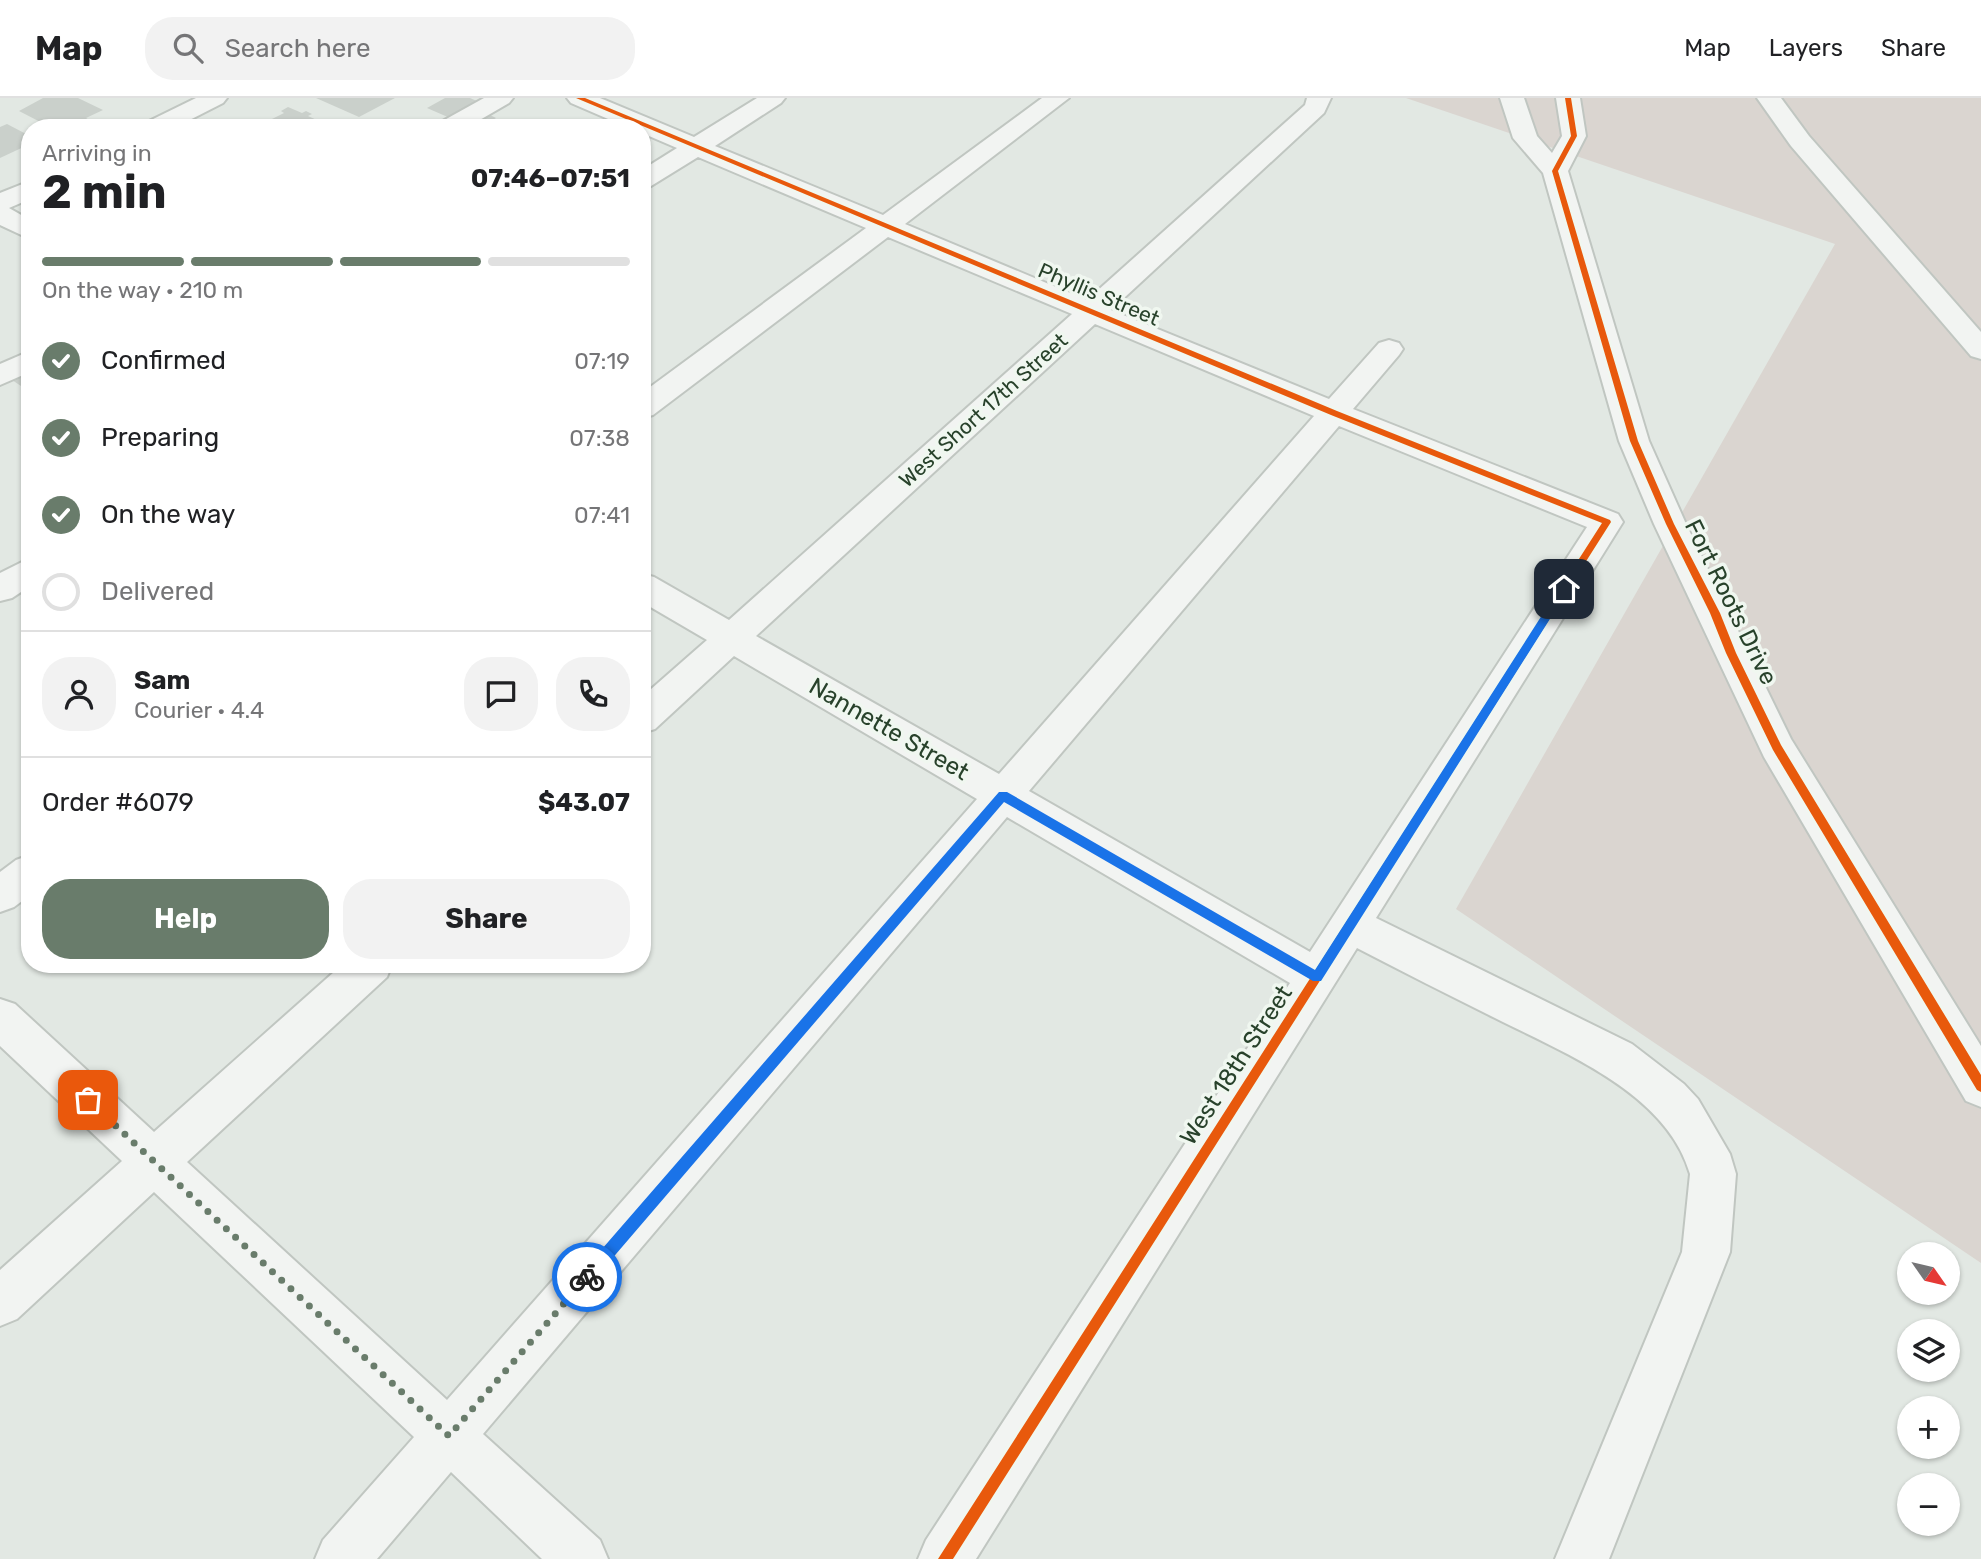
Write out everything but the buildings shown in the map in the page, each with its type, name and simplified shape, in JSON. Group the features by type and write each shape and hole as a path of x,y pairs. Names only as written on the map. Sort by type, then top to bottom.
{"street":[{"path":"172,119 215,98"},
{"path":"463,119 501,98"},
{"name":"Phyllis Street","path":"579,98 629,119"},
{"path":"651,175 773,98"},
{"path":"651,401 1058,98"},
{"name":"West Short 17th Street","path":"651,711 1309,115 1316,108 1319,98"},
{"name":"Fort Roots Drive","path":"1511,98 1525,138 1555,172 1634,441 1670,524 1777,747 1981,1086"},
{"path":"1555,172 1574,136 1568,98"},
{"path":"1769,98 1800,141 1981,350"},
{"name":"Phyllis Street","path":"651,128 1334,413 1606,522"},
{"path":"0,203 21,192"},
{"path":"0,214 21,226"},
{"path":"342,1559 1389,349"},
{"path":"0,376 21,365"},
{"name":"West 18th Street","path":"945,1559 1606,522"},
{"path":"0,589 21,576"},
{"name":"Nannette Street","path":"651,591 1317,977"},
{"path":"0,895 21,879"},
{"path":"1350,925 1617,1058 1668,1099 1682,1114 1707,1154 1713,1174 1706,1252 1582,1559"},
{"path":"0,1302 362,973"},
{"path":"0,1018 581,1559"}],"shaded area":[{"path":"1406,98 1981,98 1981,1263 1960,1249 1960,1242 1950,1242 1456,909 1835,244"}],"cycle path":[{"path":"579,98 629,119"},
{"path":"1568,98 1574,136 1555,171 1634,441 1670,524 1777,747 1981,1086"},
{"path":"651,128 1334,413 1607,522 945,1559"}],"way so far":[{"path":"88,1100 449,1436 587,1277"}],"route":[{"path":"587,1277 1003,796 1317,977 1564,589"}]}
